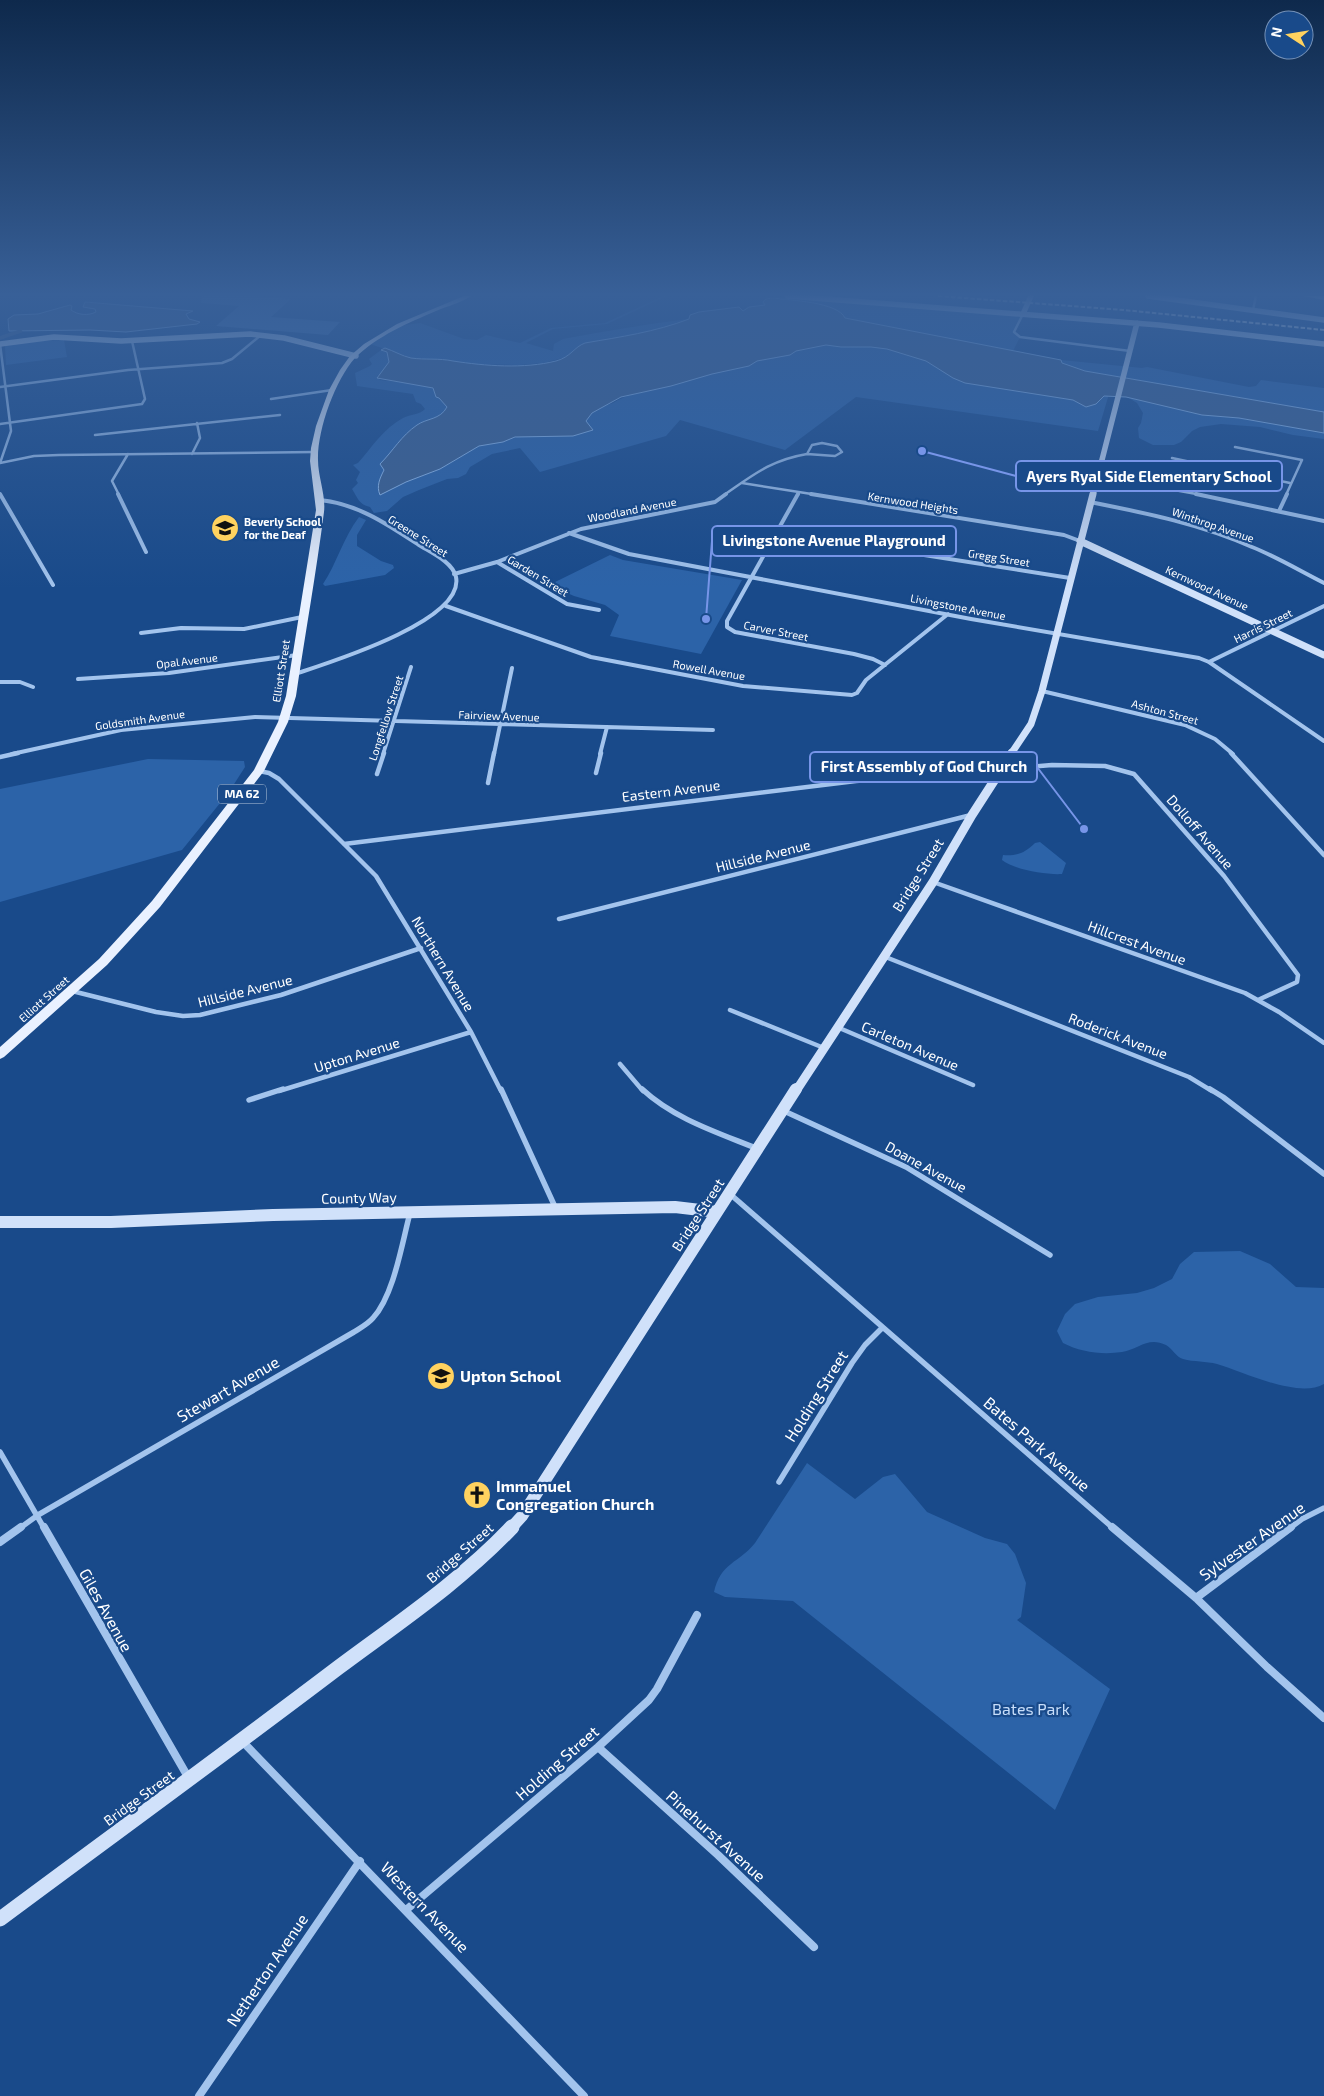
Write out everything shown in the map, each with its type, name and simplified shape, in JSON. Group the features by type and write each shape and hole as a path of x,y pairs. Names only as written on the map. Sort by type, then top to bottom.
{"main road":[{"name":"Elliott Street","path":"0,1054 72,990 140,924 259,771 285,717 295,674 320,500 314,452 317,434 331,394"},
{"name":"Bridge Street","path":"0,1919 242,1741 450,1583 493,1547 522,1516 837,1026 933,882 972,815 1031,724 1042,691 1118,394"},
{"name":"Kernwood Avenue","path":"1080,541 1324,655"},
{"name":"County Way","path":"0,1222 111,1222 273,1215 675,1207 717,1212"}],"street":[{"path":"5,394 11,432 10,442 2,453 0,463 34,456 314,452"},
{"path":"0,424 142,404 145,399 144,394"},
{"path":"271,399 306,394"},
{"path":"95,436 280,415"},
{"path":"192,454 200,438 196,424"},
{"name":"Woodland Avenue","path":"454,574 497,562 569,533 608,523 714,502 777,461 808,454 835,456 840,454 842,449 832,444 822,443 812,445 808,454"},
{"path":"1235,447 1302,460 1302,465 1290,483 1278,511"},
{"path":"128,454 112,481 146,552"},
{"path":"1172,458 1290,483"},
{"path":"1096,476 1324,521"},
{"name":"Kernwood Heights","path":"742,483 1064,536 1080,541"},
{"name":"Carver Street","path":"799,493 727,621 727,627 730,630 745,635 854,654 874,659 885,665"},
{"path":"0,494 53,585"},
{"name":"Greene Street","path":"320,500 345,504 400,533 448,565 454,574 456,585 455,592 446,606"},
{"name":"Winthrop Avenue","path":"1090,502 1169,518 1221,535 1266,553 1324,583"},
{"name":"Gregg Street","path":"777,532 1070,578"},
{"name":"Livingstone Avenue","path":"569,533 629,554 948,614 1199,658 1209,662 1324,741"},
{"name":"Garden Street","path":"497,562 567,604 599,610"},
{"path":"295,674 406,631 432,617 446,606"},
{"name":"Rowell Avenue","path":"446,606 591,656 743,686 852,695 857,692 866,680 948,614"},
{"name":"Harris Street","path":"1209,662 1324,606"},
{"path":"141,633 181,628 244,629 302,618"},
{"name":"Opal Avenue","path":"78,679 169,673 297,655"},
{"name":"Longfellow Street","path":"377,774 411,667"},
{"path":"488,783 512,668"},
{"path":"0,682 20,682 33,687"},
{"name":"Ashton Street","path":"1042,691 1178,723 1215,738 1226,747 1324,855"},
{"name":"Goldsmith Avenue","path":"0,757 121,730 255,717 285,717"},
{"name":"Fairview Avenue","path":"285,717 394,722 713,730"},
{"path":"596,772 607,727"},
{"name":"Dolloff Avenue","path":"1002,769 1072,765 1123,768 1134,774 1224,876 1298,975 1297,982 1258,1000"},
{"name":"Eastern Avenue","path":"344,844 555,816 815,785 971,770 1002,769"},
{"name":"Northern Avenue","path":"259,771 269,773 279,779 376,876 471,1032 504,1096 556,1210"},
{"name":"Hillside Avenue","path":"559,918 972,815"},
{"name":"Hillcrest Avenue","path":"933,882 1258,1000 1324,1043"},
{"name":"Hillside Avenue","path":"72,990 156,1012 183,1016 200,1015 281,995 420,948"},
{"name":"Roderick Avenue","path":"883,956 1189,1077 1223,1097 1324,1174"},
{"path":"730,1010 824,1048"},
{"name":"Carleton Avenue","path":"837,1026 973,1085"},
{"name":"Upton Avenue","path":"249,1100 471,1032"},
{"path":"620,1064 636,1084 673,1112 758,1150"},
{"name":"Doane Avenue","path":"784,1111 906,1168 1050,1255"},
{"name":"Bates Park Avenue","path":"729,1194 1049,1474 1196,1598 1267,1667 1324,1718"},
{"name":"Stewart Avenue","path":"0,1542 38,1515 354,1332 374,1318 392,1280 410,1212"},
{"name":"Holding Street","path":"779,1482 852,1363 865,1345 882,1328"},
{"name":"Giles Avenue","path":"0,1452 38,1515 114,1654 189,1780"},
{"name":"Sylvester Avenue","path":"1196,1598 1302,1519 1324,1508"},
{"name":"Holding Street","path":"406,1910 598,1747 648,1700 657,1689 697,1615"},
{"name":"Western Avenue","path":"242,1741 360,1861 584,2096"},
{"name":"Pinehurst Avenue","path":"598,1747 718,1855 814,1947"},
{"name":"Netherton Avenue","path":"199,2096 360,1861"}],"green space":[{"path":"412,394 435,394 447,407 439,416 415,426 381,464 384,470 378,485 380,495 406,482 440,469 479,446 503,442 637,394 1109,394 1098,431 856,397 785,450 680,420 666,436 540,472 520,448 492,454 470,467 466,474 458,478 447,479 403,497 387,511 374,513 370,507 357,498 352,489 358,483 356,480 360,472 353,465 358,463 379,438 396,422 425,409 416,402"},
{"path":"1218,394 1324,394 1324,412"},
{"path":"1129,398 1202,415 1239,418 1316,431 1324,433 1324,439 1293,435 1260,427 1221,424 1200,427 1192,431 1181,442 1174,445 1153,445 1139,438 1138,428 1143,413 1137,403"},
{"path":"359,517 366,520 357,535 357,546 381,561 393,565 394,568 385,575 325,586 323,584"},
{"path":"610,555 623,560 742,580 701,654 610,636 619,615 605,605 574,596 549,585"},
{"path":"148,759 244,761 245,767 229,792 182,850 0,902 0,789"},
{"path":"1040,842 1066,863 1062,874 1031,871 1015,867 1002,860 1003,855 1021,853 1035,843"},
{"path":"1240,1251 1270,1264 1296,1287 1324,1288 1324,1384 1313,1388 1300,1388 1271,1383 1217,1364 1183,1359 1168,1346 1154,1342 1122,1352 1099,1353 1084,1351 1063,1343 1057,1331 1065,1314 1075,1304 1098,1297 1137,1293 1154,1288 1172,1279 1180,1264 1194,1252"},
{"name":"Bates Park","path":"807,1463 855,1499 883,1477 895,1474 927,1512 985,1538 1007,1544 1015,1554 1026,1583 1021,1617 1017,1620 1110,1689 1055,1810 793,1601 725,1597 714,1592 717,1582 725,1569 755,1543"}],"shaded area":[{"path":"435,394 635,394 621,397 592,413 586,421 593,430 573,436 515,437 503,442 479,446 440,469 406,482 380,495 378,485 384,470 380,464 411,429 444,411 447,407"},
{"path":"1034,394 1218,394 1324,412 1324,433 1239,418 1202,415 1126,397 1104,396 1096,404 1086,407 1073,400"}],"place":[{"name":"Ayers Ryal Side Elementary School","path":"922,451"},
{"name":"Beverly School for the Deaf","path":"225,528"},
{"name":"Livingstone Avenue Playground","path":"706,619"},
{"name":"First Assembly of God Church","path":"1084,829"},
{"name":"Upton School","path":"441,1376"},
{"name":"Immanuel Congregation Church","path":"477,1495"}]}
